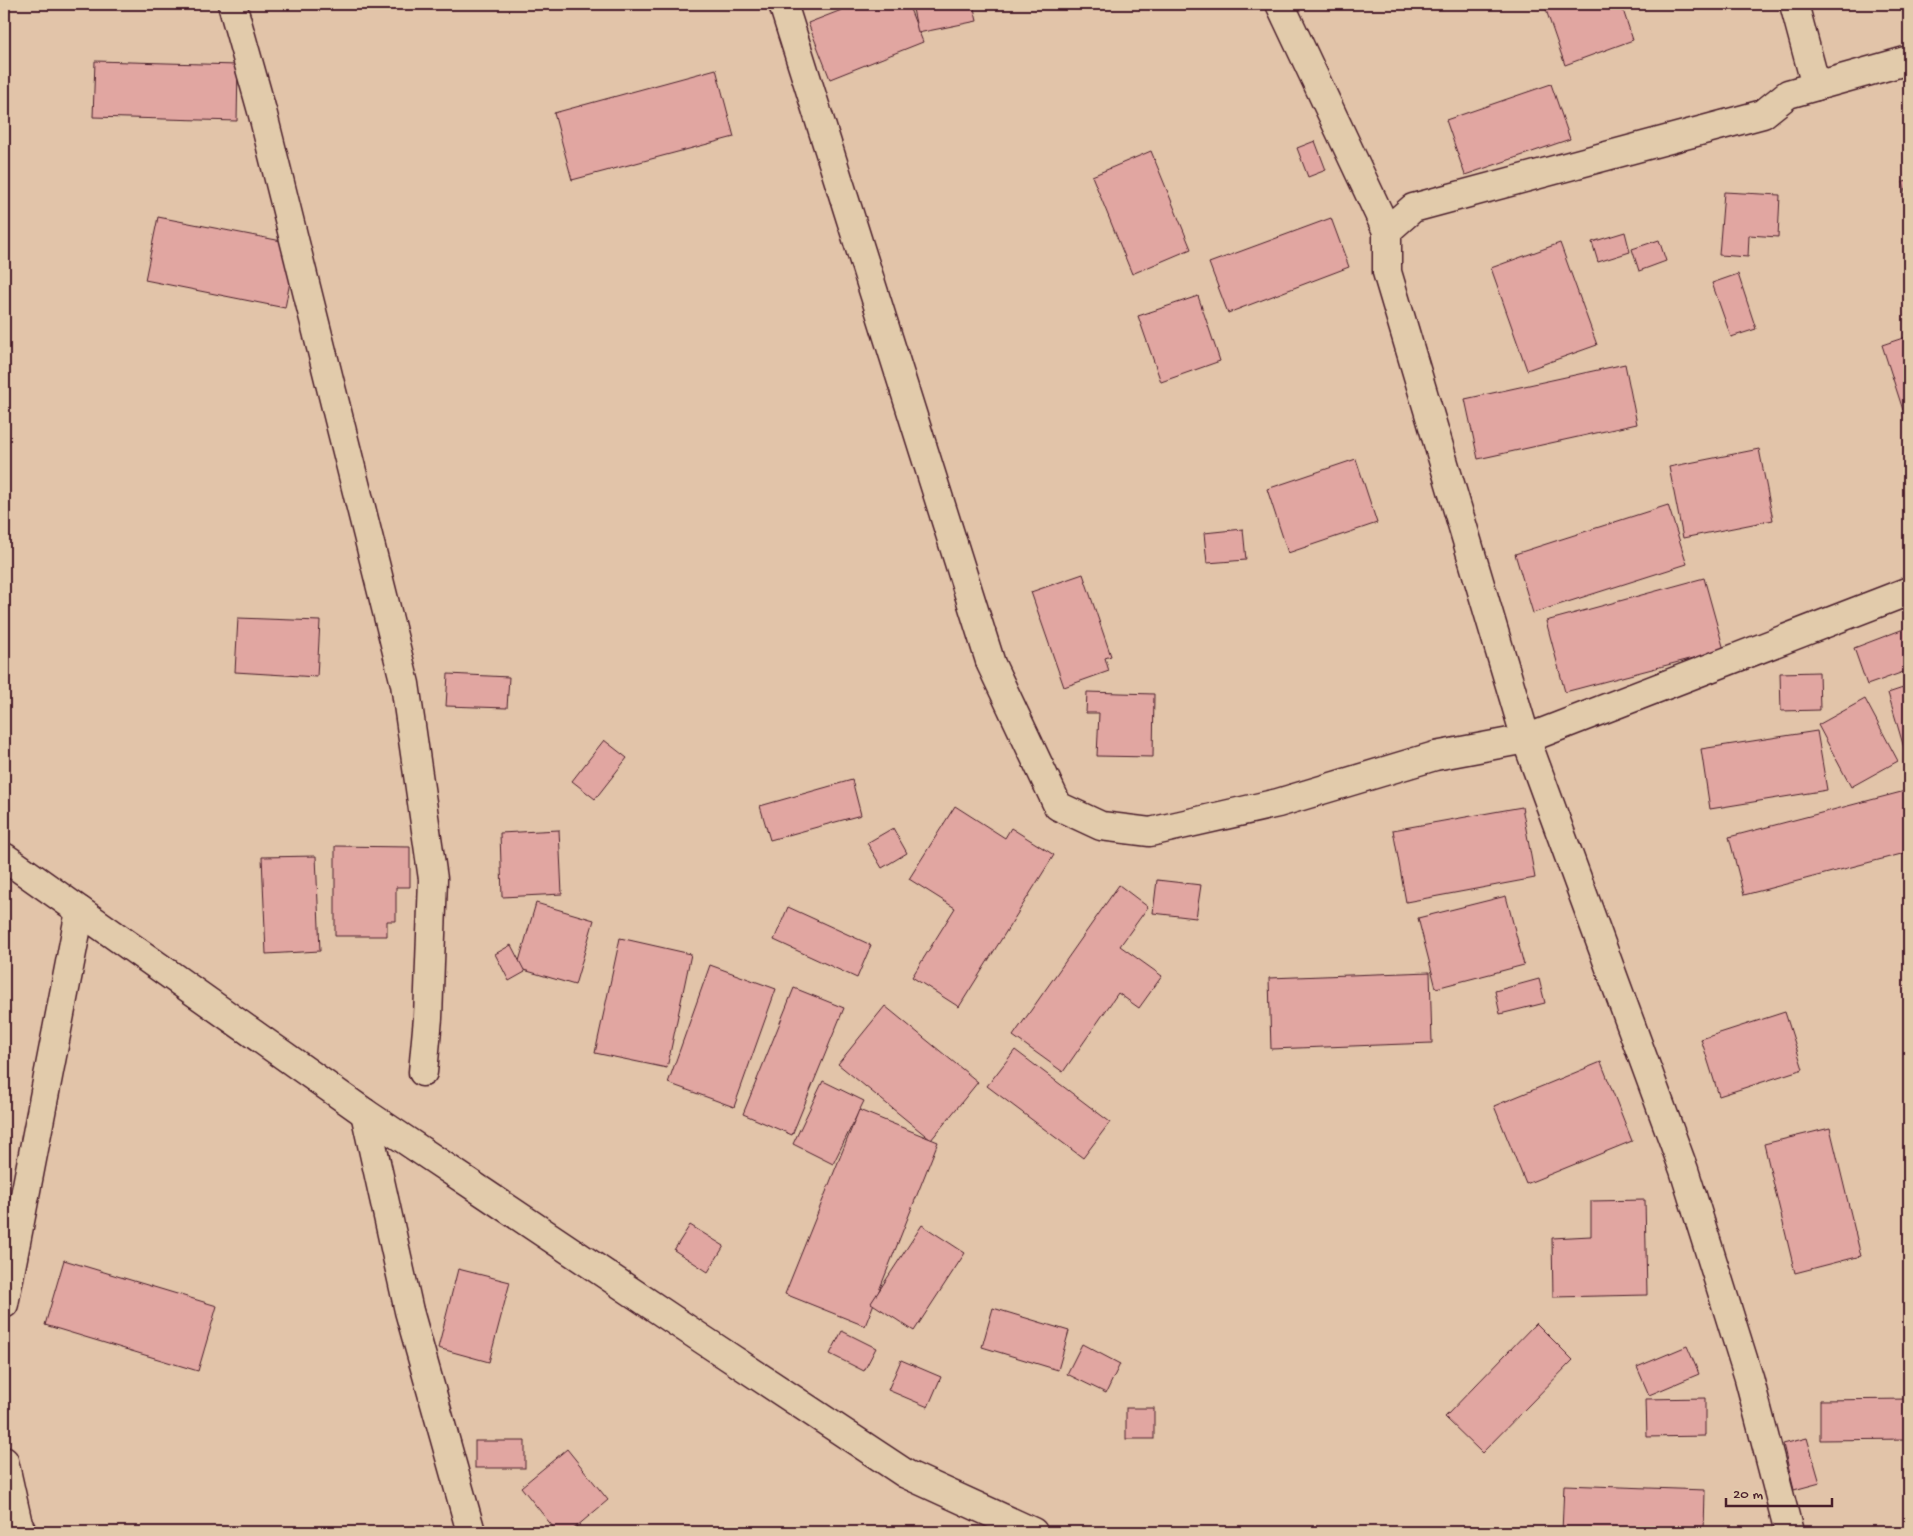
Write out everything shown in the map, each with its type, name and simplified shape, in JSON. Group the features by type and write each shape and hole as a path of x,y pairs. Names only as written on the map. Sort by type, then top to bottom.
{"street":[{"path":"232,4 262,111 405,684 433,879 428,1018 423,1072"},
{"path":"783,4 991,664 1058,806 1101,826 1150,832 1278,803 1435,756 1526,739 1909,591"},
{"path":"1280,4 1387,231 1387,272 1526,739 1684,1170 1749,1378 1789,1532"},
{"path":"1794,4 1816,86"},
{"path":"1387,231 1413,208 1763,114 1788,94 1909,60"},
{"path":"4,857 366,1113 704,1342 906,1474 1033,1532"},
{"path":"4,1304 80,911"},
{"path":"366,1113 409,1311 471,1532"},
{"path":"4,1461 18,1524 22,1532"}],"building":[{"path":"857,4 908,4 923,42 830,79 808,23"},
{"path":"912,4 973,4 977,21 918,33"},
{"path":"1544,4 1621,4 1633,40 1565,65"},
{"path":"95,61 238,65 237,121 93,117"},
{"path":"716,69 734,137 572,180 554,113"},
{"path":"1551,84 1570,139 1465,175 1446,120"},
{"path":"1315,141 1326,170 1308,177 1297,148"},
{"path":"1151,151 1191,249 1132,274 1092,176"},
{"path":"1909,181 1909,211 1903,182"},
{"path":"1724,192 1780,195 1778,237 1749,235 1748,257 1719,255"},
{"path":"158,217 297,244 285,308 145,280"},
{"path":"1331,218 1349,267 1228,313 1209,263"},
{"path":"1625,232 1630,252 1598,262 1592,242"},
{"path":"1659,240 1666,261 1639,271 1632,249"},
{"path":"1560,243 1597,345 1527,370 1491,268"},
{"path":"1738,274 1756,329 1731,337 1712,283"},
{"path":"1198,296 1220,361 1161,382 1138,316"},
{"path":"1909,336 1909,408 1903,410 1882,345"},
{"path":"1625,364 1637,424 1478,459 1465,399"},
{"path":"1759,449 1773,520 1683,538 1669,467"},
{"path":"1356,459 1377,523 1288,553 1267,489"},
{"path":"1668,505 1687,564 1533,613 1515,554"},
{"path":"1243,529 1246,560 1207,563 1204,533"},
{"path":"1083,574 1111,656 1105,658 1109,671 1064,687 1031,592"},
{"path":"1704,578 1724,650 1565,692 1546,621"},
{"path":"238,618 320,621 317,677 235,672"},
{"path":"1909,627 1909,670 1867,685 1854,648"},
{"path":"1819,672 1820,710 1781,711 1780,673"},
{"path":"448,674 509,677 507,708 446,706"},
{"path":"1909,686 1909,765 1888,693"},
{"path":"1087,692 1154,694 1153,757 1097,756 1099,713 1086,713"},
{"path":"1865,699 1898,761 1851,787 1818,725"},
{"path":"1817,731 1827,790 1710,809 1701,749"},
{"path":"604,740 627,758 595,799 572,781"},
{"path":"852,780 861,815 770,840 760,806"},
{"path":"1909,790 1909,852 1744,895 1729,837"},
{"path":"955,806 1005,838 1011,828 1054,855 959,1007 912,977 955,908 909,879"},
{"path":"1522,807 1535,878 1406,902 1393,830"},
{"path":"893,828 907,853 882,868 867,843"},
{"path":"559,830 562,894 502,897 500,833"},
{"path":"335,846 410,847 410,887 396,887 396,921 387,921 387,936 335,936"},
{"path":"316,856 320,951 266,954 262,857"},
{"path":"1157,880 1201,885 1196,918 1153,913"},
{"path":"1119,885 1148,907 1120,946 1162,976 1139,1008 1118,993 1063,1072 1013,1036"},
{"path":"1506,896 1524,965 1436,988 1418,918"},
{"path":"536,903 594,920 575,985 517,968"},
{"path":"788,907 871,945 857,978 774,940"},
{"path":"620,938 691,954 667,1068 595,1053"},
{"path":"511,945 525,972 509,981 495,954"},
{"path":"710,965 776,989 734,1107 668,1083"},
{"path":"1430,972 1432,1043 1271,1049 1269,978"},
{"path":"1539,979 1545,1003 1500,1014 1495,991"},
{"path":"794,988 844,1008 792,1135 743,1114"},
{"path":"885,1006 978,1082 931,1140 838,1064"},
{"path":"1785,1012 1803,1069 1719,1096 1701,1039"},
{"path":"1015,1050 1110,1122 1083,1158 987,1086"},
{"path":"1601,1062 1632,1141 1526,1184 1494,1106"},
{"path":"823,1081 864,1101 833,1164 793,1144"},
{"path":"859,1110 938,1142 865,1326 785,1294"},
{"path":"1830,1128 1861,1256 1795,1273 1764,1144"},
{"path":"1645,1200 1647,1295 1553,1297 1552,1238 1591,1236 1591,1201"},
{"path":"690,1225 724,1246 708,1272 674,1250"},
{"path":"922,1225 965,1253 914,1331 871,1303"},
{"path":"64,1260 217,1306 198,1371 45,1325"},
{"path":"458,1269 510,1282 489,1362 438,1348"},
{"path":"993,1308 1069,1331 1058,1370 982,1347"},
{"path":"1536,1323 1573,1360 1482,1453 1445,1417"},
{"path":"842,1331 876,1348 864,1371 830,1354"},
{"path":"1082,1344 1120,1364 1106,1393 1067,1374"},
{"path":"1687,1346 1699,1374 1649,1395 1637,1367"},
{"path":"901,1360 941,1377 928,1407 888,1390"},
{"path":"1705,1398 1705,1436 1647,1437 1646,1399"},
{"path":"1909,1399 1909,1439 1820,1440 1820,1400"},
{"path":"1126,1408 1154,1408 1154,1439 1126,1439"},
{"path":"1807,1438 1820,1483 1794,1490 1783,1444"},
{"path":"475,1441 525,1441 525,1468 475,1468"},
{"path":"567,1449 608,1500 570,1532 557,1532 521,1487"},
{"path":"1564,1485 1705,1490 1704,1532 1562,1532"}]}
